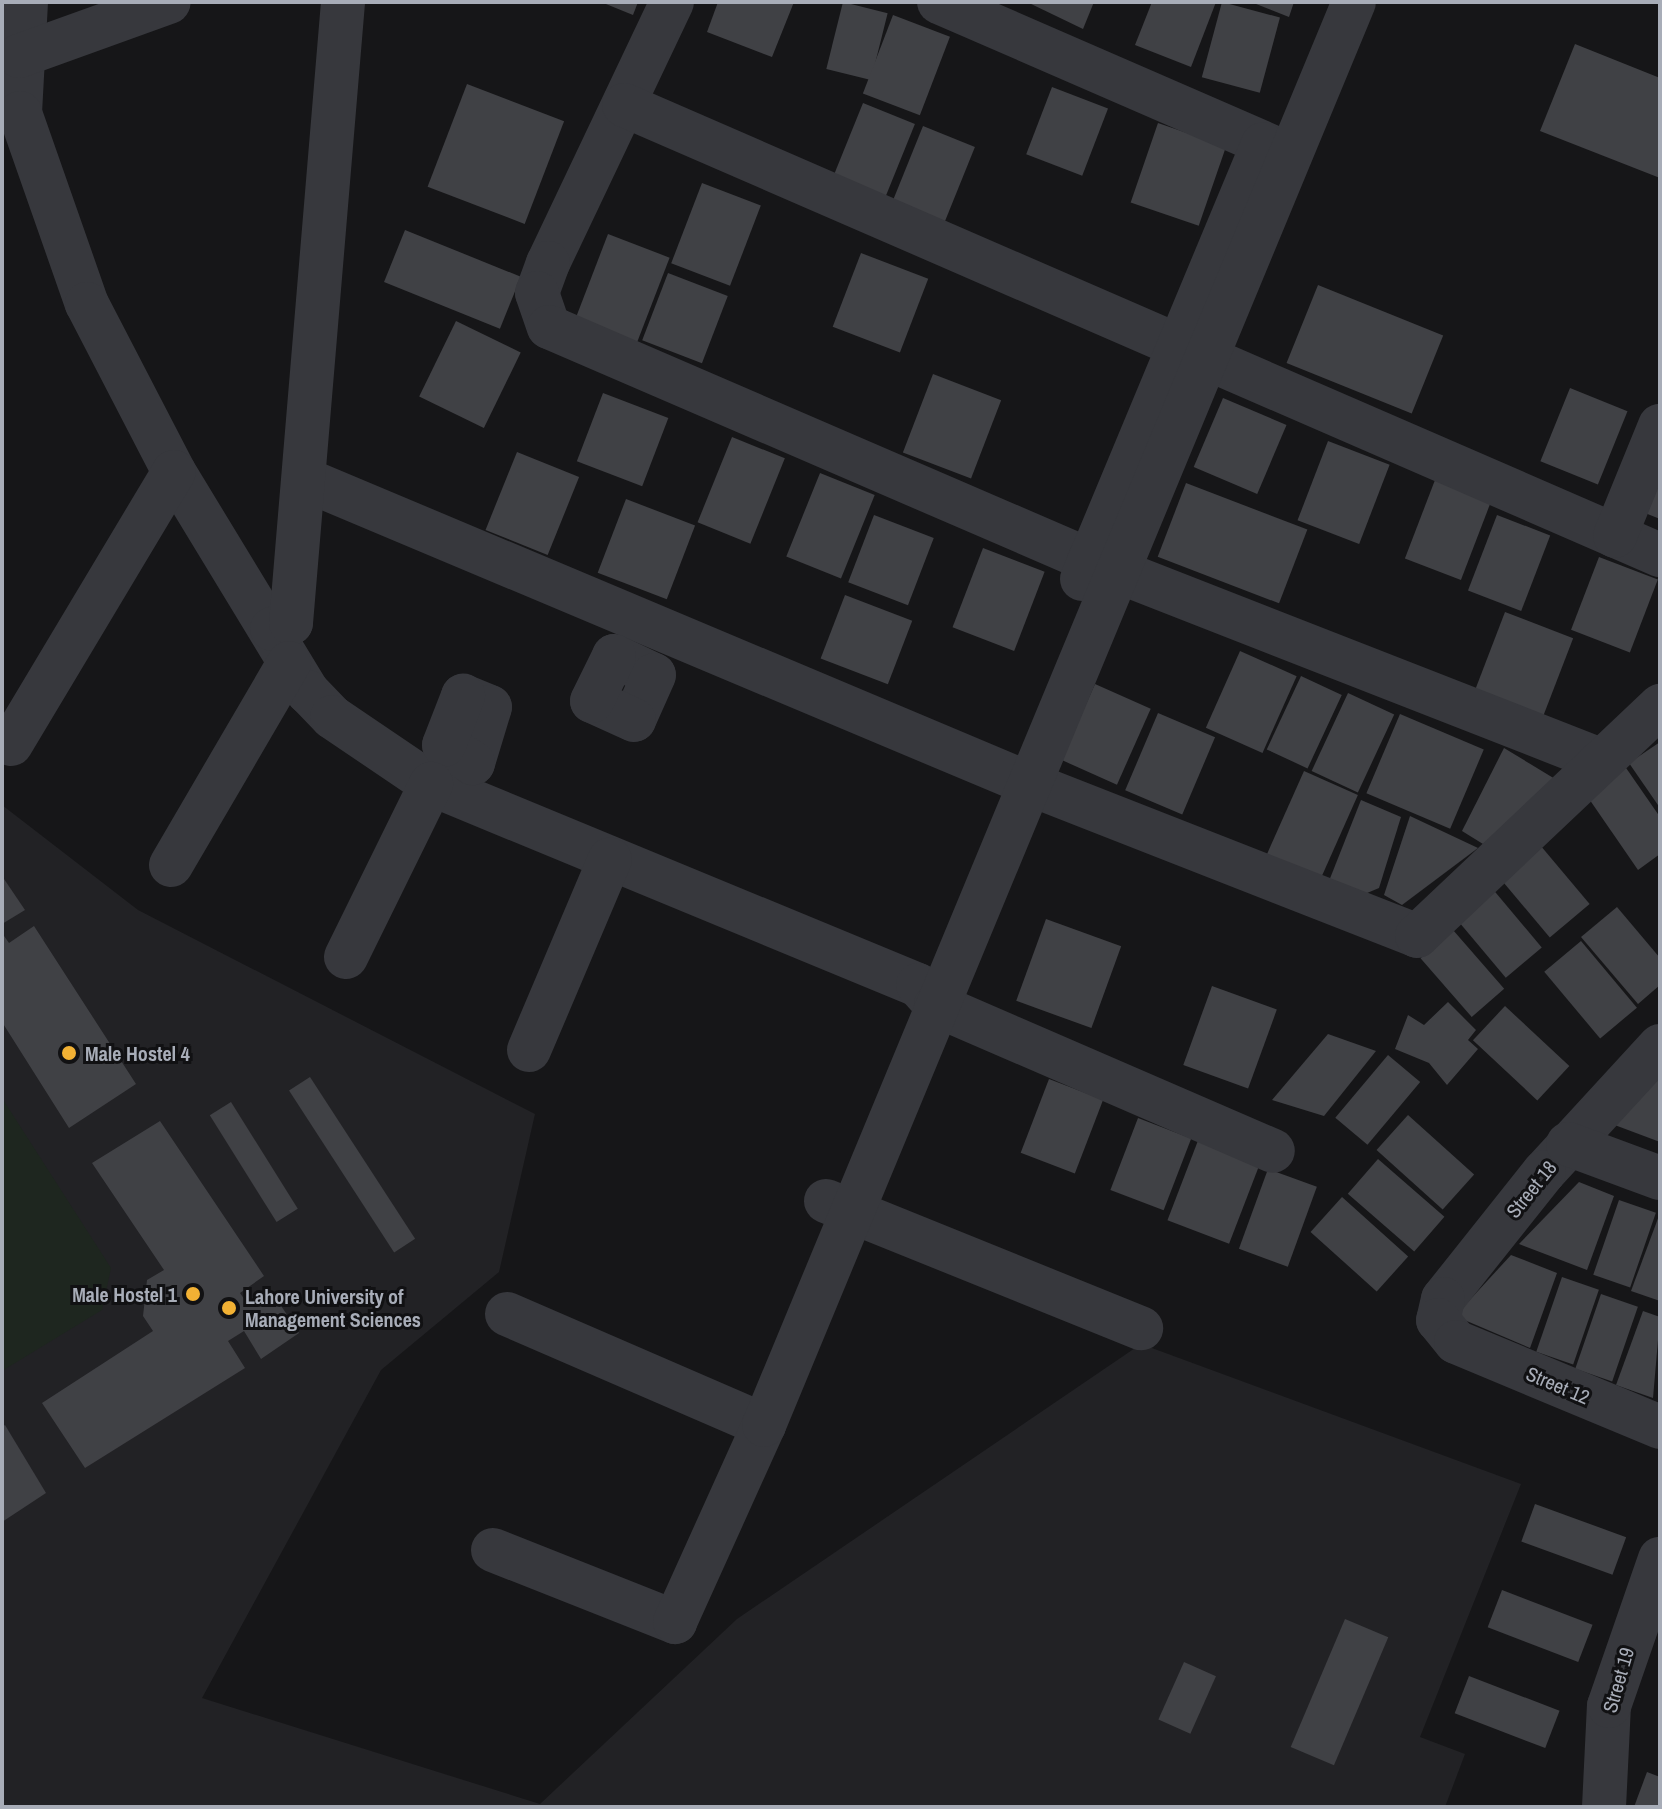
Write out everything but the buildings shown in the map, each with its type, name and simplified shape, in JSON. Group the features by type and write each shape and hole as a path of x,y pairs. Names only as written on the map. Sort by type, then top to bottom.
{"street":[{"path":"26,2 19,56 14,149 87,304 174,472 280,646 332,717 431,784 927,995 1273,1151"},
{"path":"19,56 169,2"},
{"path":"171,865 291,623 343,2"},
{"path":"672,2 537,293 549,327 1103,566 1600,760"},
{"path":"939,2 1277,149"},
{"path":"493,1550 661,1618 751,1419 1277,149 1322,2"},
{"path":"1277,149 1354,2"},
{"path":"624,105 1192,356 1660,555"},
{"path":"1615,536 1660,426"},
{"path":"11,744 174,472"},
{"path":"304,479 1018,779 1417,936 1660,706"},
{"path":"346,957 431,784"},
{"path":"529,1050 610,859"},
{"name":"Street 18","path":"1456,1342 1440,1328 1443,1299 1568,1144 1660,1046"},
{"path":"1568,1144 1660,1178"},
{"path":"838,1205 1141,1328"},
{"path":"507,1314 751,1419"},
{"name":"Street 12","path":"1456,1342 1660,1427"},
{"name":"Street 19","path":"1604,1807 1609,1706 1660,1559"}],"shaded area":[{"name":"Lahore University of Management Sciences","path":"2,805 138,910 535,1114 499,1272 381,1370 202,1698 540,1804 737,1619 1141,1344 1521,1484 1420,1737 1465,1754 1445,1807 2,1807"},
{"path":"2,1098 111,1268 102,1310 2,1371"}],"place":[{"name":"Male Hostel 4","path":"69,1053"},
{"name":"Male Hostel 1","path":"193,1294"},
{"name":"Lahore University of Management Sciences","path":"229,1308"}]}
